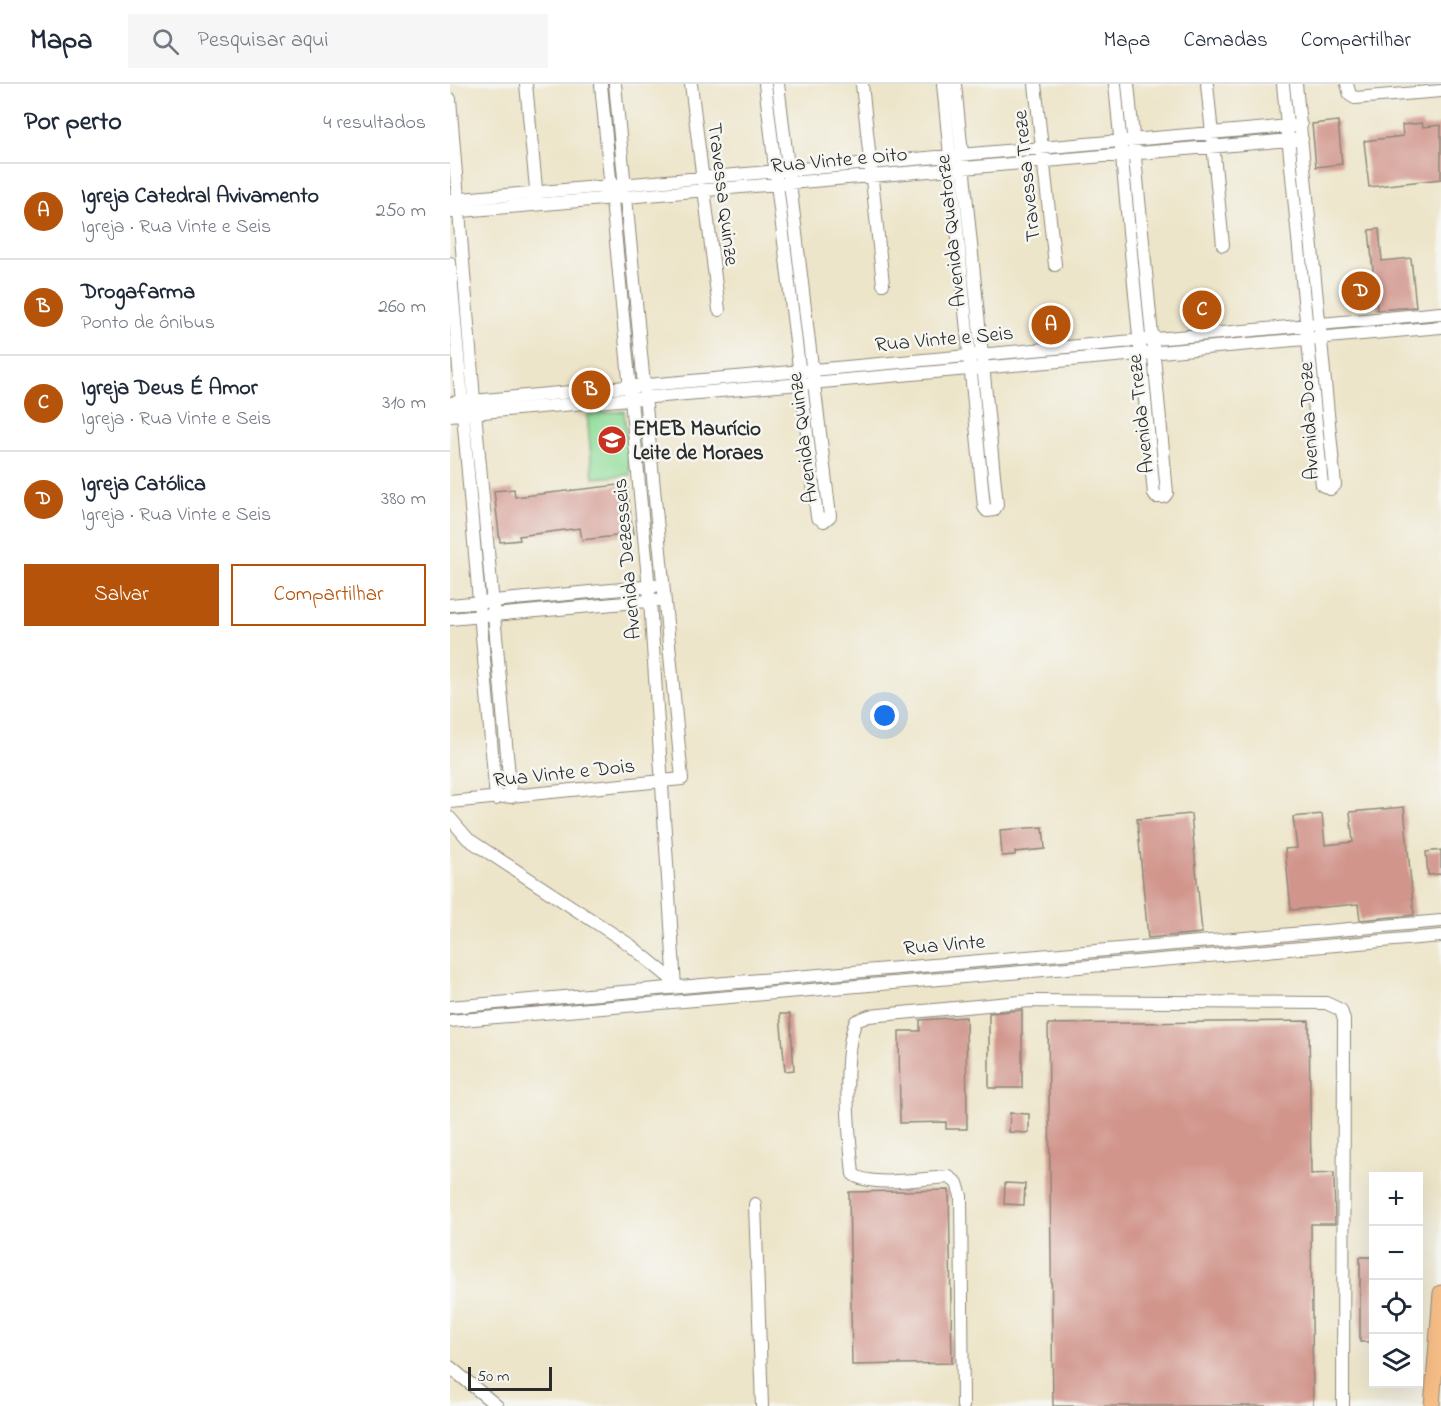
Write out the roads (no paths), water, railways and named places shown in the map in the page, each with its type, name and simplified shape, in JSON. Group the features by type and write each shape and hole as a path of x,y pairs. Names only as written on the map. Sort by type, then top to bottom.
{"main road":[{"path":"1432,1406 1441,1293"}],"street":[{"path":"526,84 537,199"},
{"name":"Avenida Dezesseis","path":"601,84 649,587 675,984"},
{"name":"Avenida Dezesseis","path":"615,84 682,779"},
{"name":"Travessa Quinze","path":"691,84 719,310"},
{"name":"Avenida Quinze","path":"765,84 817,518 824,521 830,516 778,84"},
{"path":"862,84 883,284"},
{"name":"Avenida Quatorze","path":"943,84 984,507 987,511 994,510 997,505 955,84"},
{"name":"Travessa Treze","path":"1035,84 1055,265"},
{"name":"Avenida Treze","path":"1115,84 1126,145 1145,338"},
{"name":"Avenida Treze","path":"1126,145 1128,84"},
{"path":"1207,84 1223,245"},
{"name":"Avenida Doze","path":"1283,84 1322,485 1330,489 1335,485 1331,436 1296,84"},
{"path":"1347,84 1350,95 1355,98 1441,91"},
{"path":"450,99 462,408 494,615 511,797"},
{"name":"Rua Vinte e Oito","path":"455,206 1043,154 1301,124"},
{"path":"1136,153 1302,139"},
{"name":"Avenida Treze","path":"1126,145 1136,153 1145,338 1154,494 1156,497 1164,497 1167,493 1146,353"},
{"path":"450,263 477,603 496,800"},
{"name":"Rua Vinte e Seis","path":"982,360 1145,338 1441,313"},
{"name":"Rua Vinte e Seis","path":"645,391 799,371 1146,353 1441,327"},
{"path":"1268,329 1268,343"},
{"name":"Rua Vinte e Seis","path":"462,408 645,391 814,383 969,361"},
{"path":"976,429 989,427"},
{"path":"1317,437 1331,436"},
{"path":"450,605 662,586"},
{"path":"450,619 664,599"},
{"path":"663,807 682,779"},
{"name":"Rua Vinte e Dois","path":"450,802 496,800 682,779"},
{"path":"450,818 468,839 630,945 675,984"},
{"name":"Rua Vinte","path":"450,1006 675,984 1441,921"},
{"name":"Rua Vinte","path":"450,1021 1441,936"},
{"path":"963,1406 961,1196 957,1183 949,1177 874,1181 860,1179 854,1174 849,1133 849,1036 856,1021 869,1016 1043,1001 1326,1003 1341,1010 1344,1020 1342,1406"},
{"path":"756,1204 762,1406"},
{"path":"450,1367 497,1406"}],"place":[{"name":"Igreja Católica","path":"1361,291"},
{"name":"Igreja Deus É Amor","path":"1202,310"},
{"name":"Igreja Catedral Avivamento","path":"1051,325"},
{"name":"Drogafarma","path":"591,390"},
{"name":"EMEB Maurício Leite de Moraes","path":"612,440"}]}
